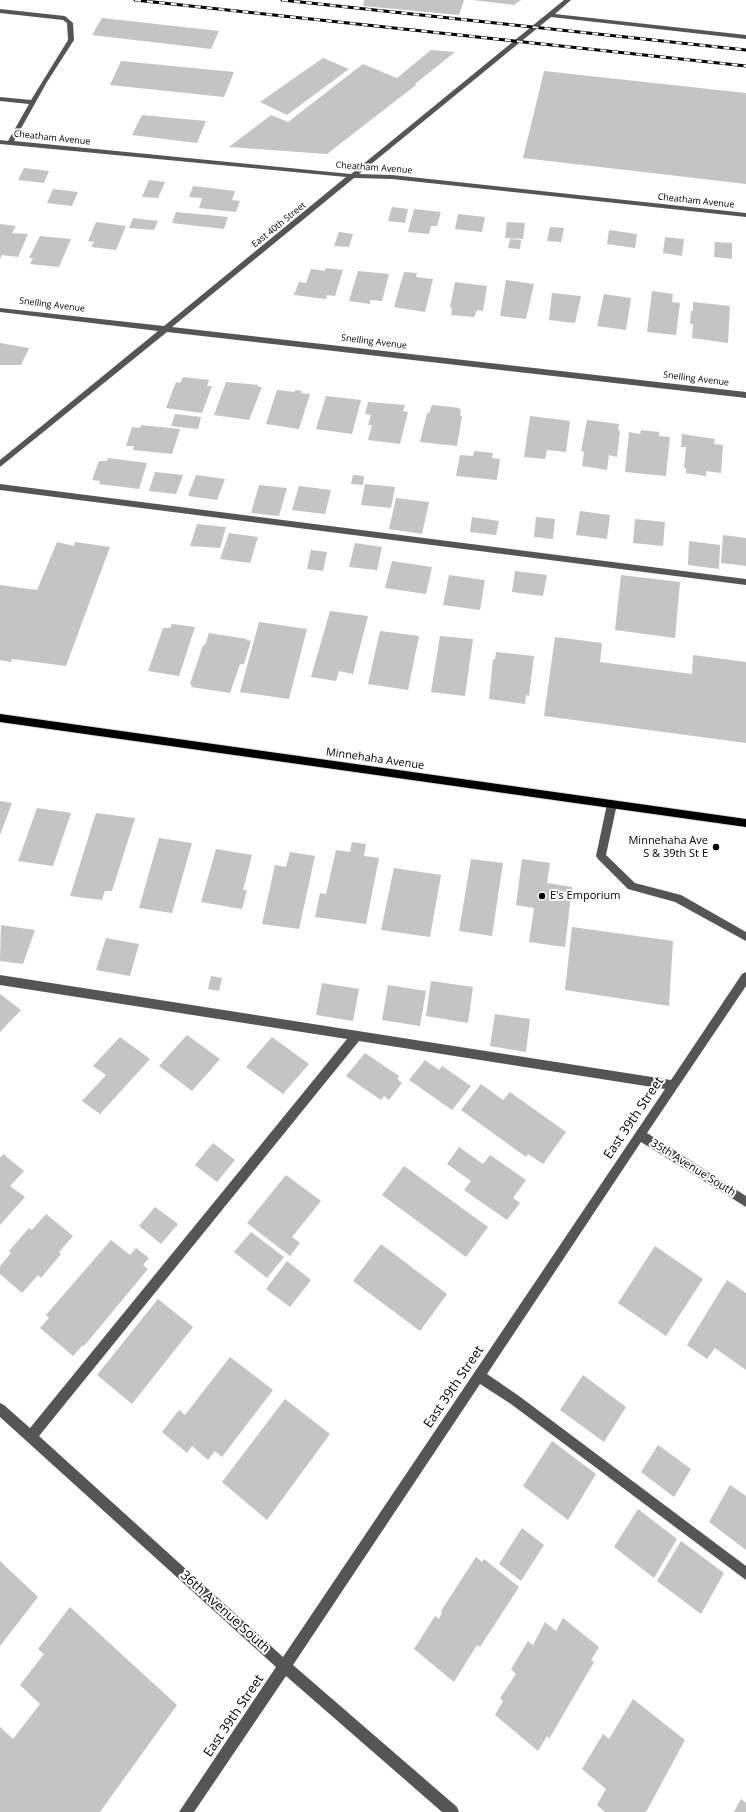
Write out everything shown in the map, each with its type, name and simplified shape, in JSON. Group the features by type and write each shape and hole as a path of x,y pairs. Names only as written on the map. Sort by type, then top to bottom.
{"main road":[{"name":"Minnehaha Avenue","path":"0,718 746,823"}],"street":[{"name":"East 40th Street","path":"0,464 568,0"},
{"path":"0,11 66,18 70,23 70,40 10,143"},
{"path":"550,15 746,37"},
{"path":"0,99 33,102"},
{"name":"Cheatham Avenue","path":"0,142 353,176 392,177 746,215"},
{"name":"Snelling Avenue","path":"0,310 746,395"},
{"path":"0,487 746,582"},
{"path":"612,804 601,856 632,886 677,898 746,937"},
{"name":"East 39th Street","path":"186,1812 285,1667 478,1375 746,977"},
{"path":"0,980 673,1085"},
{"path":"31,1436 356,1036"},
{"name":"35th Avenue South","path":"640,1135 746,1202"},
{"path":"478,1375 515,1400 746,1574"},
{"name":"36th Avenue South","path":"0,1409 285,1667 452,1812"}],"building":[{"path":"364,0 464,0 459,15 363,6"},
{"path":"473,0 521,0 514,5"},
{"path":"102,18 219,31 211,49 92,35"},
{"path":"431,50 455,52 415,84 416,85 327,154 229,147 271,115 288,122 363,64 397,78"},
{"path":"323,58 349,69 287,115 260,102"},
{"path":"121,61 234,72 224,97 110,85"},
{"path":"544,71 746,93 746,184 523,158"},
{"path":"142,115 206,121 197,143 132,135"},
{"path":"24,168 49,171 44,183 18,180"},
{"path":"149,180 165,182 158,198 142,197"},
{"path":"193,186 235,191 232,200 240,201 236,212 199,208 202,198 189,197"},
{"path":"53,189 78,192 72,206 47,203"},
{"path":"392,207 408,209 405,223 388,221"},
{"path":"414,209 441,212 437,226 431,226 429,234 408,232"},
{"path":"176,212 228,217 224,229 172,223"},
{"path":"458,214 485,217 482,232 455,229"},
{"path":"133,218 158,221 154,230 129,228"},
{"path":"96,222 126,226 116,250 91,247 94,242 88,241"},
{"path":"507,222 525,223 523,239 505,238"},
{"path":"0,224 16,226 12,233 28,234 18,257 2,255 0,259"},
{"path":"550,227 564,228 561,242 547,241"},
{"path":"609,230 637,234 635,248 607,244"},
{"path":"339,232 353,234 349,247 334,246"},
{"path":"40,236 71,239 59,267 30,264 33,258 29,258"},
{"path":"665,237 684,239 682,256 663,253"},
{"path":"510,239 521,240 520,249 508,248"},
{"path":"715,242 732,243 732,259 714,257"},
{"path":"326,268 343,270 335,296 327,295 326,299 294,295 299,282 306,283 311,269 325,271"},
{"path":"358,271 389,274 382,301 370,300 370,304 349,301"},
{"path":"404,272 417,273 416,277 433,279 425,312 394,307"},
{"path":"506,280 534,284 526,319 500,316"},
{"path":"455,282 487,286 483,311 477,310 474,317 451,315 452,308 450,307"},
{"path":"652,291 673,294 672,302 680,303 676,335 647,332"},
{"path":"552,293 581,296 575,323 549,320"},
{"path":"604,294 631,298 626,330 597,326"},
{"path":"693,302 730,306 728,343 692,338 693,324 690,324 691,311 693,311"},
{"path":"0,343 29,348 21,365 0,365"},
{"path":"183,377 209,380 207,386 212,386 202,413 166,408 176,382 180,383"},
{"path":"226,382 259,385 258,387 262,387 249,420 214,415"},
{"path":"277,390 295,392 295,390 302,391 301,393 310,394 299,429 266,424"},
{"path":"326,396 361,400 352,434 316,429"},
{"path":"368,402 405,405 403,411 408,412 400,444 368,440 372,425 368,425 371,415 365,414"},
{"path":"432,405 460,408 460,416 462,416 457,446 420,442 427,413 429,413"},
{"path":"175,414 201,417 198,429 171,426"},
{"path":"530,416 570,421 566,452 547,450 545,459 524,457"},
{"path":"587,420 619,424 618,430 620,431 617,457 609,455 607,470 582,466 584,452 581,451"},
{"path":"141,425 180,429 172,454 133,450 134,446 126,446 132,427 140,428"},
{"path":"641,430 659,432 659,436 670,437 666,476 625,472 629,432 640,434"},
{"path":"682,434 715,439 714,444 723,445 721,473 706,471 706,476 686,473 686,469 684,468 686,447 681,447"},
{"path":"474,451 493,453 492,458 500,459 497,480 456,476 460,455 473,456"},
{"path":"108,458 147,463 139,489 99,484 100,481 92,480 99,461 107,461"},
{"path":"155,472 183,475 176,494 149,491"},
{"path":"196,475 225,479 217,500 188,496"},
{"path":"353,475 364,476 363,485 351,484"},
{"path":"365,484 395,487 391,508 361,505"},
{"path":"259,485 287,488 279,516 251,513"},
{"path":"299,486 331,490 325,514 292,510"},
{"path":"396,498 429,502 422,534 389,529"},
{"path":"580,511 610,515 607,539 576,535"},
{"path":"472,517 499,521 496,535 470,532"},
{"path":"536,517 555,519 553,539 534,537"},
{"path":"635,519 665,522 663,546 633,543"},
{"path":"197,524 226,527 220,548 190,546"},
{"path":"229,533 258,537 250,563 220,559"},
{"path":"723,535 746,538 746,566 721,563"},
{"path":"689,541 720,545 719,569 688,565"},
{"path":"57,542 74,546 75,542 110,547 66,666 12,659 11,662 0,660 0,585 37,590"},
{"path":"355,543 382,547 377,570 349,567"},
{"path":"311,550 327,552 323,571 307,569"},
{"path":"392,561 432,567 426,594 385,588"},
{"path":"515,571 547,575 543,596 512,592"},
{"path":"449,575 485,580 480,610 443,605"},
{"path":"621,575 680,582 675,638 615,630"},
{"path":"330,611 368,616 353,674 339,671 336,681 311,677"},
{"path":"259,622 307,629 289,699 240,692"},
{"path":"172,624 195,627 179,676 148,671 163,628 170,628"},
{"path":"380,631 419,636 408,690 368,684"},
{"path":"209,633 247,639 246,640 251,641 244,664 240,664 230,693 191,687 192,685 190,684 203,645 205,645"},
{"path":"440,636 473,639 465,696 431,692"},
{"path":"555,637 602,643 600,662 692,674 693,655 746,662 746,743 544,716"},
{"path":"496,652 534,656 529,696 526,695 525,704 489,699 493,659 495,660"},
{"path":"0,801 12,803 0,835"},
{"path":"37,808 71,813 53,866 18,861"},
{"path":"96,813 135,818 112,891 105,891 102,900 70,896"},
{"path":"159,838 192,843 172,913 139,908"},
{"path":"352,842 366,844 364,856 379,858 366,924 315,917 320,893 326,894 336,850 350,852"},
{"path":"216,849 252,855 243,890 247,890 242,909 201,902"},
{"path":"290,852 315,856 299,929 262,924 275,865 286,867"},
{"path":"471,859 503,863 492,936 459,931"},
{"path":"522,859 550,863 547,883 572,887 565,947 529,942 534,908 516,905"},
{"path":"394,868 441,875 430,937 381,930"},
{"path":"1,925 35,930 23,964 0,961"},
{"path":"572,927 673,941 669,1006 565,990"},
{"path":"106,938 139,944 130,976 96,970"},
{"path":"211,976 222,978 219,991 208,989"},
{"path":"431,981 473,987 468,1023 426,1016"},
{"path":"322,983 359,989 353,1021 316,1015"},
{"path":"388,985 426,991 420,1026 382,1020"},
{"path":"0,994 21,1010 0,1032"},
{"path":"495,1014 530,1019 526,1052 490,1046"},
{"path":"187,1035 220,1059 192,1091 159,1066"},
{"path":"120,1037 150,1059 100,1114 82,1101 106,1075 93,1066"},
{"path":"272,1037 309,1064 283,1094 246,1067"},
{"path":"365,1053 399,1076 397,1079 402,1083 389,1100 384,1096 381,1100 346,1076"},
{"path":"425,1060 439,1070 442,1066 471,1086 452,1110 409,1080"},
{"path":"481,1084 503,1100 510,1092 566,1132 543,1164 528,1154 526,1157 461,1110"},
{"path":"213,1143 235,1160 217,1182 195,1165"},
{"path":"459,1147 483,1164 490,1155 526,1180 513,1198 520,1203 507,1220 464,1190 471,1181 447,1164"},
{"path":"3,1154 24,1171 10,1186 25,1197 0,1225 0,1158"},
{"path":"404,1166 488,1227 466,1257 382,1195"},
{"path":"286,1175 321,1201 292,1237 300,1243 290,1256 247,1223"},
{"path":"155,1207 178,1224 161,1244 139,1226"},
{"path":"46,1214 73,1236 59,1252 61,1254 41,1278 38,1275 22,1293 0,1274 0,1266 11,1253 9,1251 29,1228 32,1230"},
{"path":"251,1232 284,1257 267,1278 234,1252"},
{"path":"111,1240 130,1255 136,1248 149,1258 143,1265 148,1269 84,1346 83,1345 73,1356 40,1328 49,1318 46,1315"},
{"path":"381,1244 447,1294 420,1331 353,1281"},
{"path":"655,1246 703,1279 666,1336 618,1303"},
{"path":"287,1261 311,1280 290,1307 266,1289"},
{"path":"727,1280 746,1293 746,1370 715,1348 707,1359 687,1345"},
{"path":"158,1299 193,1327 132,1404 97,1375"},
{"path":"230,1357 273,1390 222,1457 215,1451 208,1460 192,1446 187,1453 162,1432 179,1410 185,1415"},
{"path":"583,1375 626,1407 604,1442 560,1410"},
{"path":"285,1399 330,1434 267,1520 222,1482"},
{"path":"552,1441 596,1474 568,1520 523,1486"},
{"path":"658,1445 691,1469 674,1497 641,1472"},
{"path":"730,1485 746,1496 746,1550 709,1522"},
{"path":"638,1509 677,1539 654,1578 614,1547"},
{"path":"522,1528 544,1545 521,1581 499,1564"},
{"path":"681,1541 724,1573 701,1614 657,1581"},
{"path":"476,1557 482,1562 484,1559 519,1587 480,1647 477,1645 454,1682 414,1649 435,1616 439,1619 442,1612 441,1611"},
{"path":"0,1561 38,1597 0,1646"},
{"path":"70,1607 177,1705 100,1812 0,1812 0,1727 13,1739 40,1704 20,1685 44,1654 38,1649"},
{"path":"563,1618 599,1647 591,1660 594,1662 549,1739 547,1736 538,1751 495,1715 503,1701 500,1698 516,1674 511,1669 528,1641 533,1645 545,1622 556,1631"},
{"path":"633,1699 685,1740 646,1812 605,1812 597,1805 606,1789 582,1769 603,1734 609,1739"},
{"path":"741,1799 746,1803 746,1812 734,1812"}],"railway":[{"path":"135,0 746,66"},
{"path":"282,0 746,50"}],"place":[{"name":"Minnehaha Ave S & 39th St E","path":"716,847"},
{"name":"E's Emporium","path":"542,896"}]}
